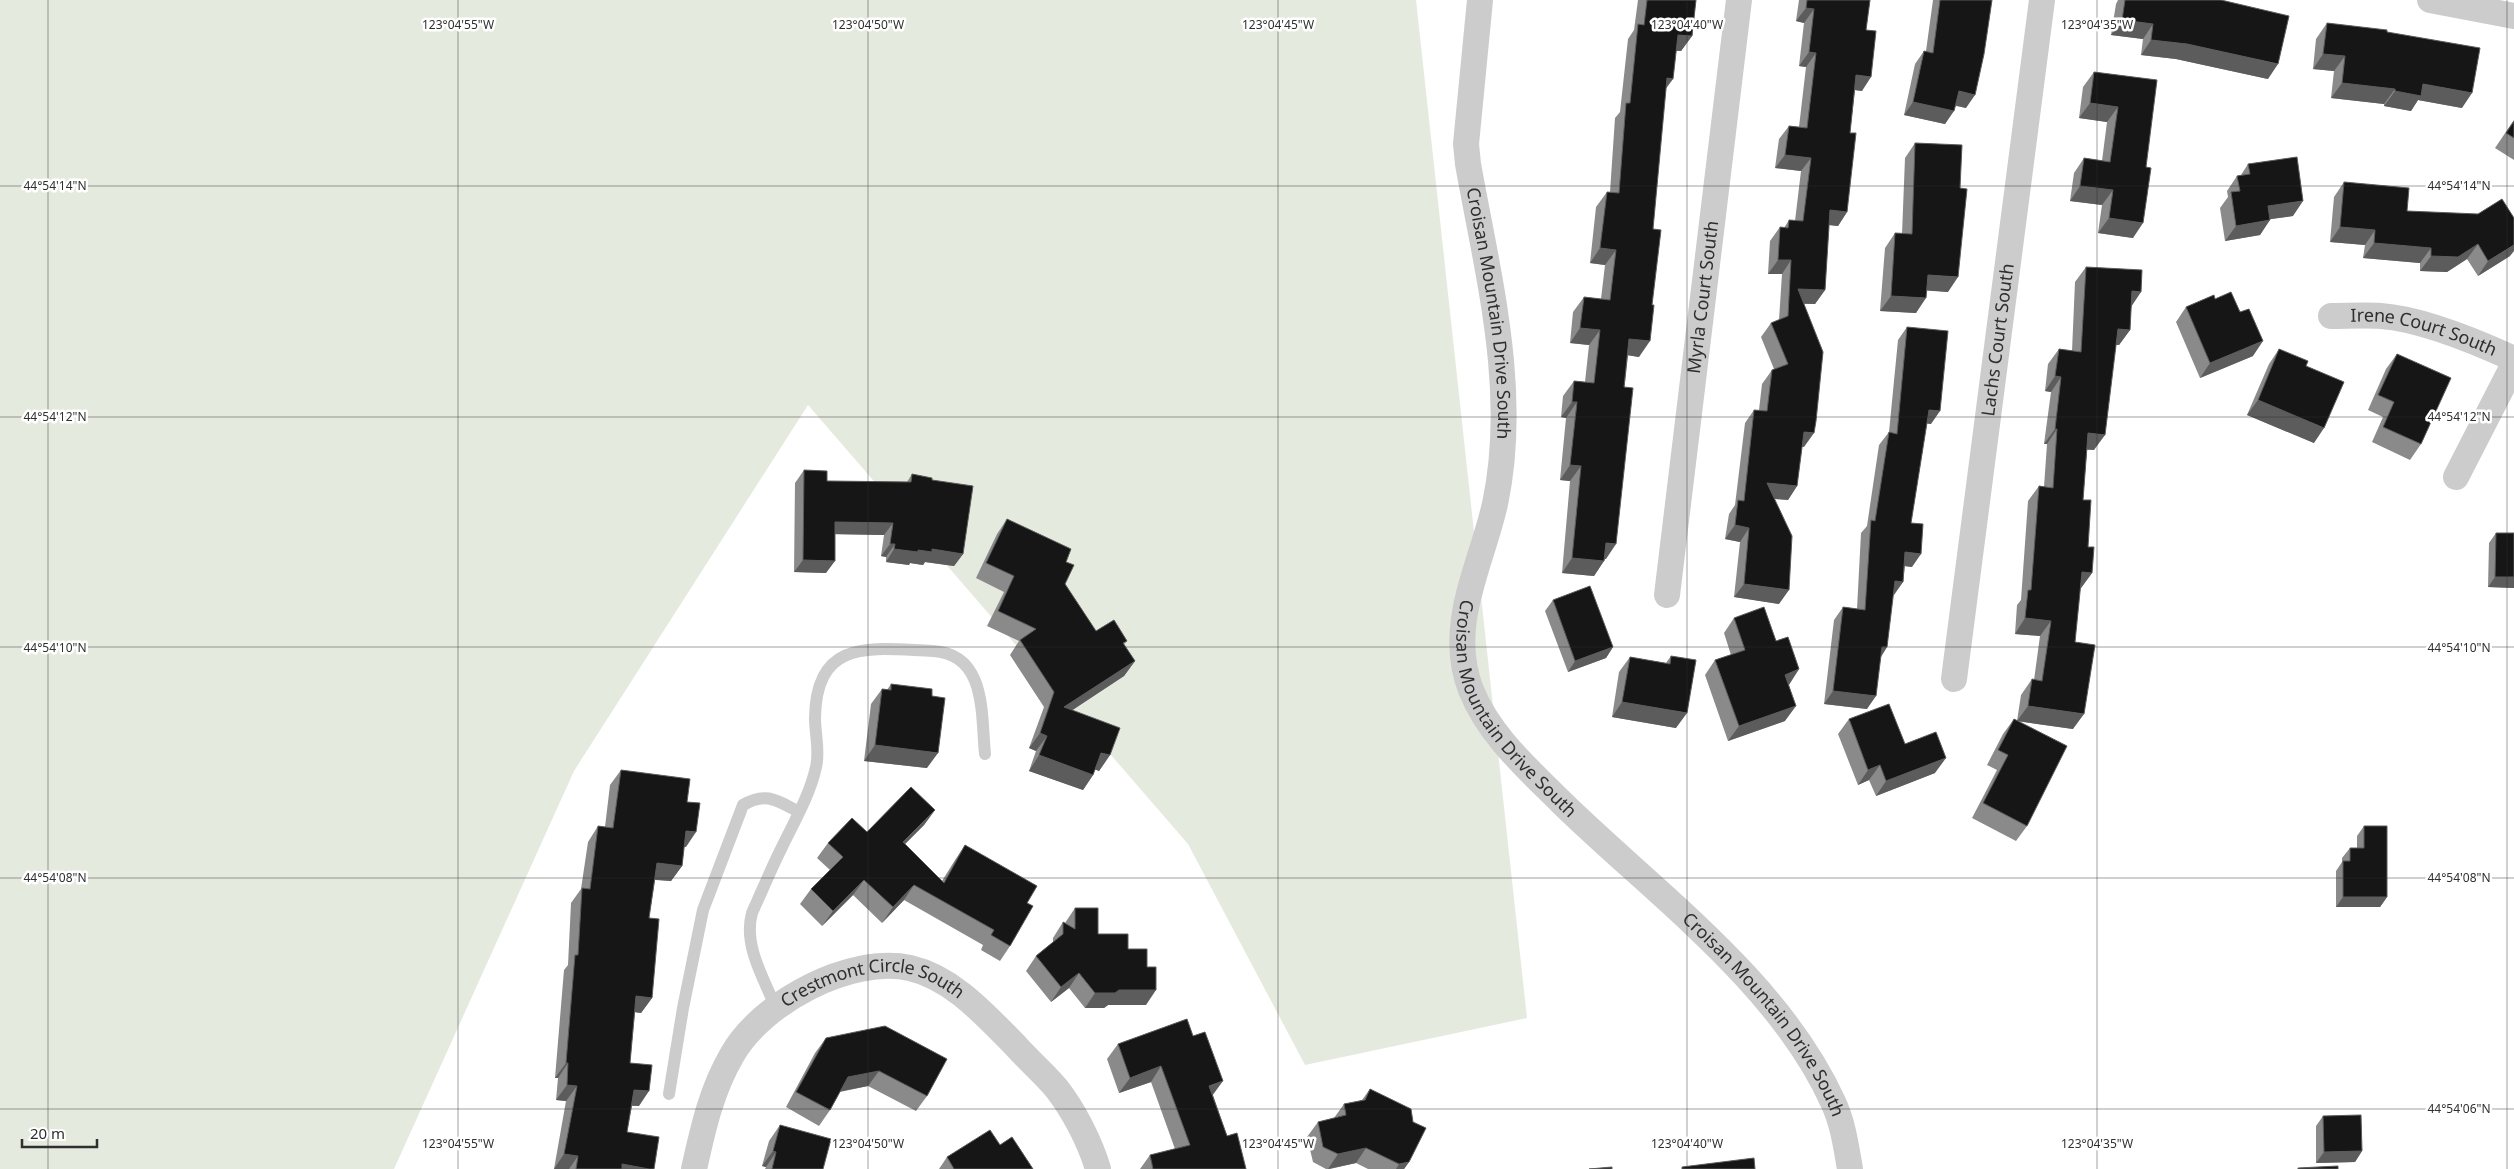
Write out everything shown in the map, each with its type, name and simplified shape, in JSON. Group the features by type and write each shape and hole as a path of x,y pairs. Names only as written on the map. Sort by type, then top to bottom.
{"street":[{"name":"Croisan Mountain Drive South","path":"1480,0 1467,120 1467,150 1500,352 1504,419 1502,468 1491,521 1467,597 1462,622 1464,669 1484,718 1503,742 1590,830 1676,907 1722,952 1797,1039 1834,1104 1845,1137 1850,1169"},
{"name":"Myrla Court South","path":"1667,595 1739,0"},
{"name":"Lachs Court South","path":"1954,679 2042,0"},
{"path":"2430,0 2514,16"},
{"name":"Irene Court South","path":"2331,316 2382,316 2401,320 2474,340 2514,359"},
{"path":"2456,477 2514,364"},
{"name":"Crestmont Circle South","path":"694,1169 706,1117 717,1082 733,1052 753,1028 776,1008 816,983 848,972 877,966 910,968 941,982 975,1004 1057,1090 1080,1128 1098,1169"}],"lane":[{"path":"776,1008 758,966 748,927 752,913 799,812 816,768 819,748 815,718 822,681 830,666 863,649 943,652 958,659 971,669 979,687 985,754"},
{"path":"669,1094 682,1008 703,910 743,805 756,797 775,799 799,812"}],"shaded area":[{"path":"0,0 1416,0 1527,1018 1305,1065 1188,844 808,405 574,771 394,1169 0,1169"}],"building":[{"path":"1647,0 1696,0 1692,36 1678,35 1673,79 1667,78 1653,229 1661,230 1652,305 1654,305 1650,341 1629,339 1624,387 1633,388 1616,544 1606,543 1604,561 1572,558 1581,466 1570,465 1577,402 1572,402 1574,381 1594,383 1600,330 1580,328 1584,297 1610,300 1616,250 1600,248 1607,192 1619,193 1626,103 1630,103 1638,24 1644,25"},
{"path":"1807,0 1870,0 1866,30 1876,31 1871,77 1856,75 1850,133 1856,133 1847,212 1830,210 1825,290 1798,289 1823,352 1814,433 1804,432 1797,486 1767,483 1792,536 1789,590 1744,584 1749,528 1735,525 1738,500 1744,501 1754,410 1767,411 1772,370 1788,364 1771,323 1788,316 1791,260 1778,260 1780,227 1788,228 1789,220 1803,221 1811,158 1785,155 1789,126 1807,128 1816,53 1809,52 1814,9 1806,8"},
{"path":"1940,0 1992,0 1984,54 1975,95 1959,91 1954,111 1913,102 1924,51 1933,53"},
{"path":"2125,0 2221,0 2289,16 2278,64 2187,44 2151,40 2153,24 2122,20"},
{"path":"2327,23 2387,30 2387,32 2480,48 2472,93 2423,84 2421,96 2395,91 2395,89 2342,83 2345,56 2323,54"},
{"path":"2094,72 2157,80 2146,167 2151,168 2143,223 2109,218 2113,190 2080,186 2084,158 2110,162 2118,107 2090,103"},
{"path":"2514,121 2514,138 2506,133"},
{"path":"1915,143 1962,145 1960,188 1967,189 1958,277 1928,275 1926,298 1891,296 1895,233 1912,234"},
{"path":"2297,157 2303,201 2268,206 2270,220 2236,226 2231,192 2240,191 2237,176 2250,174 2248,164"},
{"path":"2344,182 2409,188 2407,211 2478,214 2502,199 2514,218 2514,245 2488,261 2478,244 2458,257 2431,256 2431,248 2374,243 2375,230 2340,227"},
{"path":"2086,267 2142,270 2141,292 2132,291 2130,330 2118,329 2105,435 2088,433 2083,500 2091,500 2088,547 2094,547 2092,573 2082,572 2075,642 2095,645 2084,714 2028,706 2032,679 2042,681 2051,621 2025,618 2028,590 2031,590 2039,486 2053,488 2057,429 2055,429 2061,377 2055,376 2059,349 2081,352"},
{"path":"2231,292 2240,312 2249,309 2263,341 2210,363 2186,307 2214,295 2215,299"},
{"path":"1907,327 1948,331 1940,411 1929,410 1911,523 1923,524 1921,554 1905,552 1903,582 1895,581 1887,647 1882,647 1876,696 1833,691 1843,607 1865,610 1871,520 1875,521 1889,432 1897,434"},
{"path":"2279,349 2308,361 2306,366 2344,382 2324,428 2258,400"},
{"path":"2397,354 2451,378 2421,444 2383,427 2394,402 2378,395"},
{"path":"804,470 827,471 827,481 911,482 912,474 932,478 932,480 973,486 963,554 932,549 932,552 918,550 918,552 894,549 895,544 890,544 893,523 835,522 835,561 803,560"},
{"path":"1007,519 1071,549 1066,562 1074,565 1065,584 1096,631 1114,620 1127,641 1123,643 1135,661 1064,707 1120,728 1110,755 1101,753 1093,775 1039,755 1047,736 1040,733 1054,692 1020,640 1036,629 998,611 1014,576 986,563"},
{"path":"2496,533 2514,533 2514,577 2495,577"},
{"path":"1590,586 1613,647 1575,661 1553,600"},
{"path":"1764,607 1776,641 1788,637 1799,669 1785,675 1796,706 1739,726 1715,660 1745,650 1734,618"},
{"path":"1671,656 1696,660 1687,713 1622,702 1630,657 1670,664"},
{"path":"891,684 932,689 932,696 945,698 938,753 875,745 882,689 891,690"},
{"path":"1889,704 1905,744 1936,732 1946,758 1886,781 1880,765 1868,770 1849,719"},
{"path":"2014,719 2067,746 2027,826 1983,803 2008,755 1998,750"},
{"path":"621,770 690,779 687,802 700,803 696,832 686,831 682,866 657,863 649,918 659,919 652,998 636,996 630,1063 652,1065 649,1091 634,1090 627,1132 659,1137 654,1169 622,1164 622,1169 576,1169 578,1156 564,1154 577,1086 567,1085 568,1063 566,1063 575,955 578,955 582,888 590,889 598,826 613,828"},
{"path":"911,787 935,810 903,842 944,883 965,845 1037,886 1027,903 1033,906 1010,946 991,935 994,930 914,885 893,907 864,880 833,911 811,889 843,857 828,843 852,818 867,832"},
{"path":"2364,826 2387,826 2387,897 2343,897 2343,861 2350,861 2350,848 2364,848"},
{"path":"1075,908 1098,908 1098,934 1128,934 1128,949 1147,949 1147,967 1156,967 1156,990 1119,990 1115,993 1095,993 1079,973 1061,987 1036,956 1063,934 1063,922 1075,929"},
{"path":"1187,1019 1193,1036 1205,1032 1223,1081 1209,1086 1227,1136 1237,1133 1246,1169 1153,1169 1150,1155 1190,1145 1161,1066 1130,1078 1118,1044"},
{"path":"885,1026 947,1059 927,1096 879,1071 848,1077 830,1110 796,1092 826,1038"},
{"path":"1370,1089 1411,1109 1413,1122 1426,1128 1409,1162 1399,1164 1366,1148 1338,1154 1323,1147 1318,1122 1346,1115 1344,1104 1365,1100"},
{"path":"2361,1115 2362,1151 2324,1152 2323,1116"},
{"path":"780,1125 831,1139 823,1169 772,1169 776,1152 773,1151"},
{"path":"990,1130 1000,1145 1012,1137 1033,1169 954,1169 947,1157"},
{"path":"1754,1158 1755,1169 1682,1169 1682,1167"},
{"path":"2338,1166 2338,1169 2298,1169 2298,1168"},
{"path":"1612,1167 1612,1169 1589,1169"}]}
